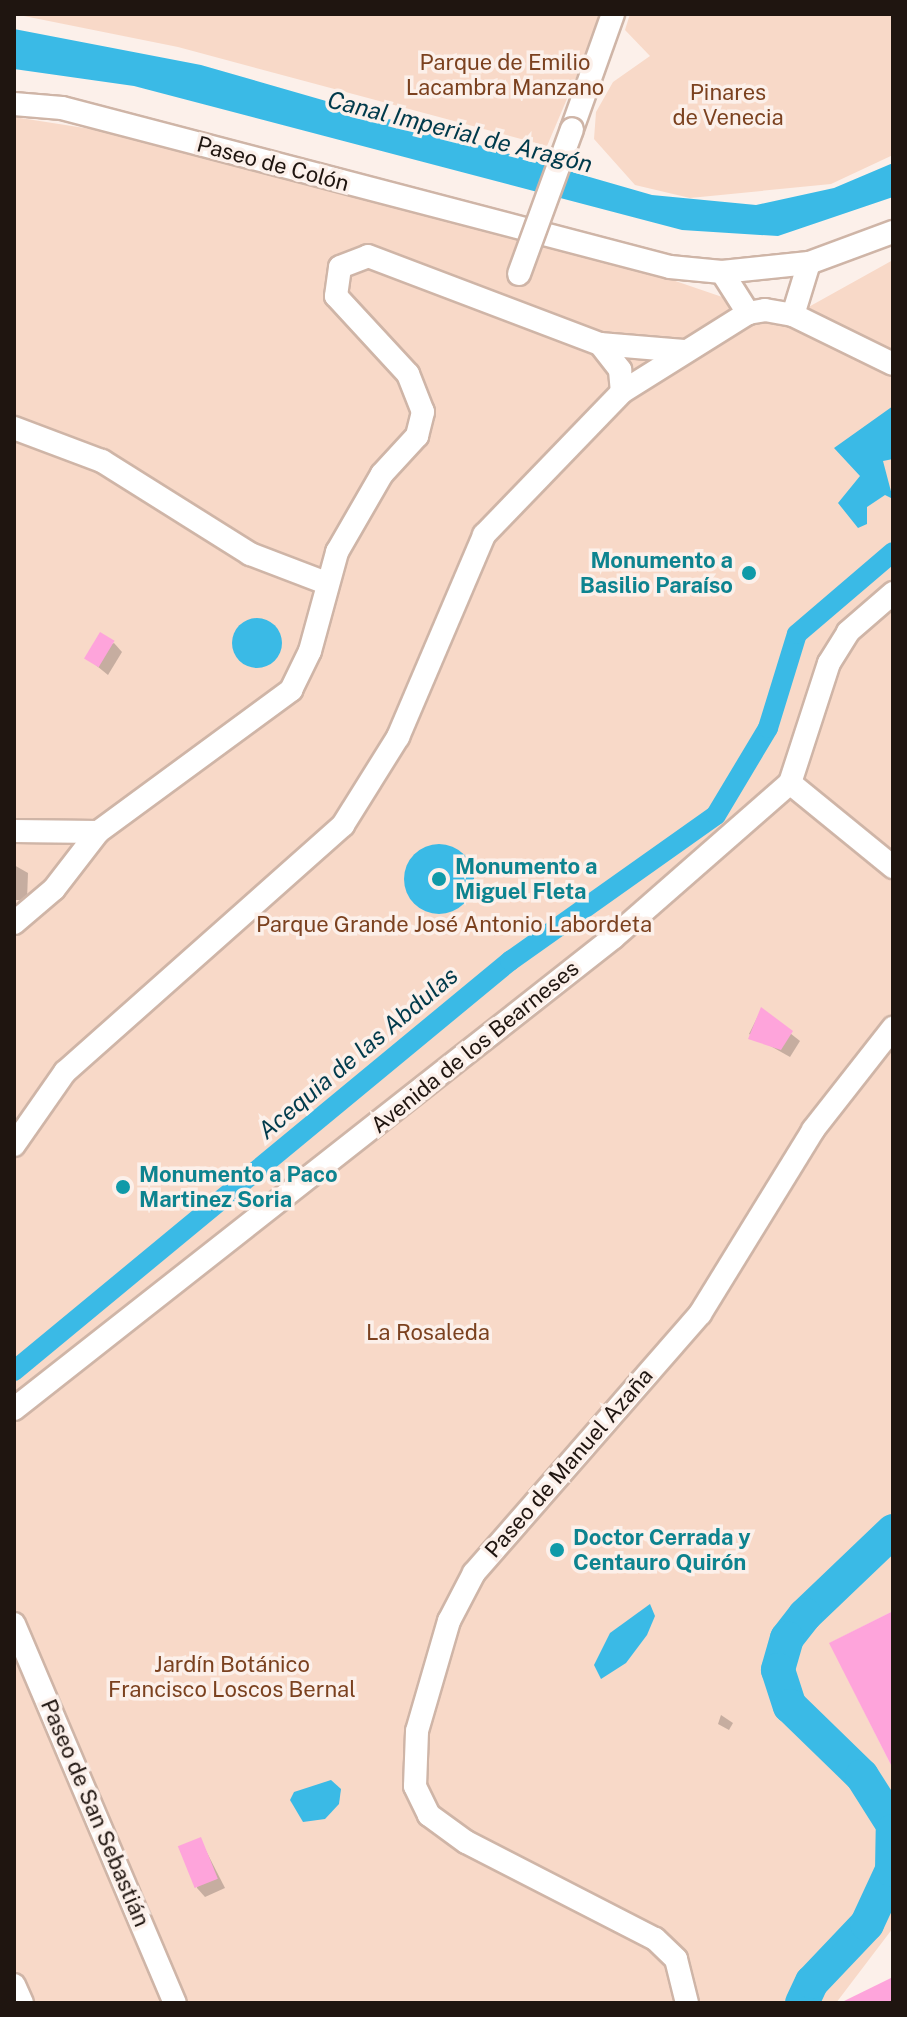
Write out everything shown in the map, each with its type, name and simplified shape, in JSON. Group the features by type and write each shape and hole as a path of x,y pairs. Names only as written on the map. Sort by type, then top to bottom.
{"street":[{"path":"507,306 613,14"},
{"name":"Paseo de Colón","path":"14,104 62,108 670,267 722,272 809,263 893,232"},
{"path":"14,923 73,866 98,832 291,690 310,651 326,583 353,520 417,436 423,412 408,374 336,296 340,267 368,256 507,306 600,344 689,350"},
{"path":"793,315 809,263"},
{"path":"722,272 748,313"},
{"path":"14,1145 65,1072 343,825 398,737 484,535 622,392 748,313 793,315 893,364"},
{"path":"600,344 620,370 622,392"},
{"path":"14,428 102,461 250,554 326,583"},
{"path":"893,593 848,632 829,663 790,783 893,867"},
{"name":"Avenida de los Bearneses","path":"14,1409 614,937 790,783"},
{"path":"14,831 98,832"},
{"path":"59,832 73,866"},
{"name":"Paseo de Manuel Azaña","path":"687,2003 676,1959 655,1939 466,1842 429,1815 415,1786 417,1731 449,1621 474,1573 700,1314 813,1130 893,1028"},
{"name":"Paseo de San Sebastián","path":"14,1624 175,2003"},
{"path":"14,1985 22,2003"}],"green space":[{"name":"Parque de Emilio Lacambra Manzano","path":"14,14 603,14 547,146 178,47"},
{"name":"Pinares de Venecia","path":"630,14 893,14 893,155 831,184 690,198 635,185 594,139 596,112 613,82 650,56 625,30"},
{"name":"Parque Grande José Antonio Labordeta","path":"14,117 123,134 561,242 787,319 893,260 893,1611 830,1643 893,1769 893,1928 836,2003 14,2003"}],"water":[{"name":"Canal Imperial de Aragón","path":"14,29 201,65 652,195 756,205 834,188 893,163 893,197 778,236 682,230 134,86 14,69"},
{"path":"893,406 893,459 883,461 893,499 885,495 867,507 867,524 858,528 838,503 860,476 834,448"},
{"path":"257,618 275,625 282,643 275,661 257,668 239,661 232,643 239,625"},
{"path":"432,844 446,844 468,859 474,879 472,892 464,904 446,914 432,914 410,899 404,886 404,872 419,850"},
{"path":"650,1604 655,1616 647,1635 626,1663 601,1679 594,1665 610,1633"},
{"path":"331,1780 341,1789 339,1804 325,1819 303,1822 290,1800 294,1792"}],"building":[{"path":"100,632 115,641 99,667 84,659"},
{"path":"761,1007 793,1031 781,1050 748,1039"},
{"path":"893,1611 893,1769 829,1643"},
{"path":"201,1837 218,1879 195,1888 178,1846"},
{"path":"893,1977 893,2003 840,2003"}],"waterway":[{"name":"Acequia de las Abdulas","path":"14,1371 510,961 716,815 768,728 797,634 893,552"},
{"path":"893,1531 805,1615 787,1638 778,1670 790,1706 862,1776 893,1825"},
{"path":"802,2003 812,1982 867,1924 892,1870 893,1831"}],"place":[{"name":"Monumento a Basilio Paraíso","path":"749,573"},
{"name":"Monumento a Miguel Fleta","path":"439,879"},
{"name":"Monumento a Paco Martinez Soria","path":"123,1187"},
{"name":"Doctor Cerrada y Centauro Quirón","path":"557,1550"}],"park label":[{"name":"La Rosaleda","path":"428,1333"},
{"name":"Jardín Botánico Francisco Loscos Bernal","path":"232,1676"}]}
